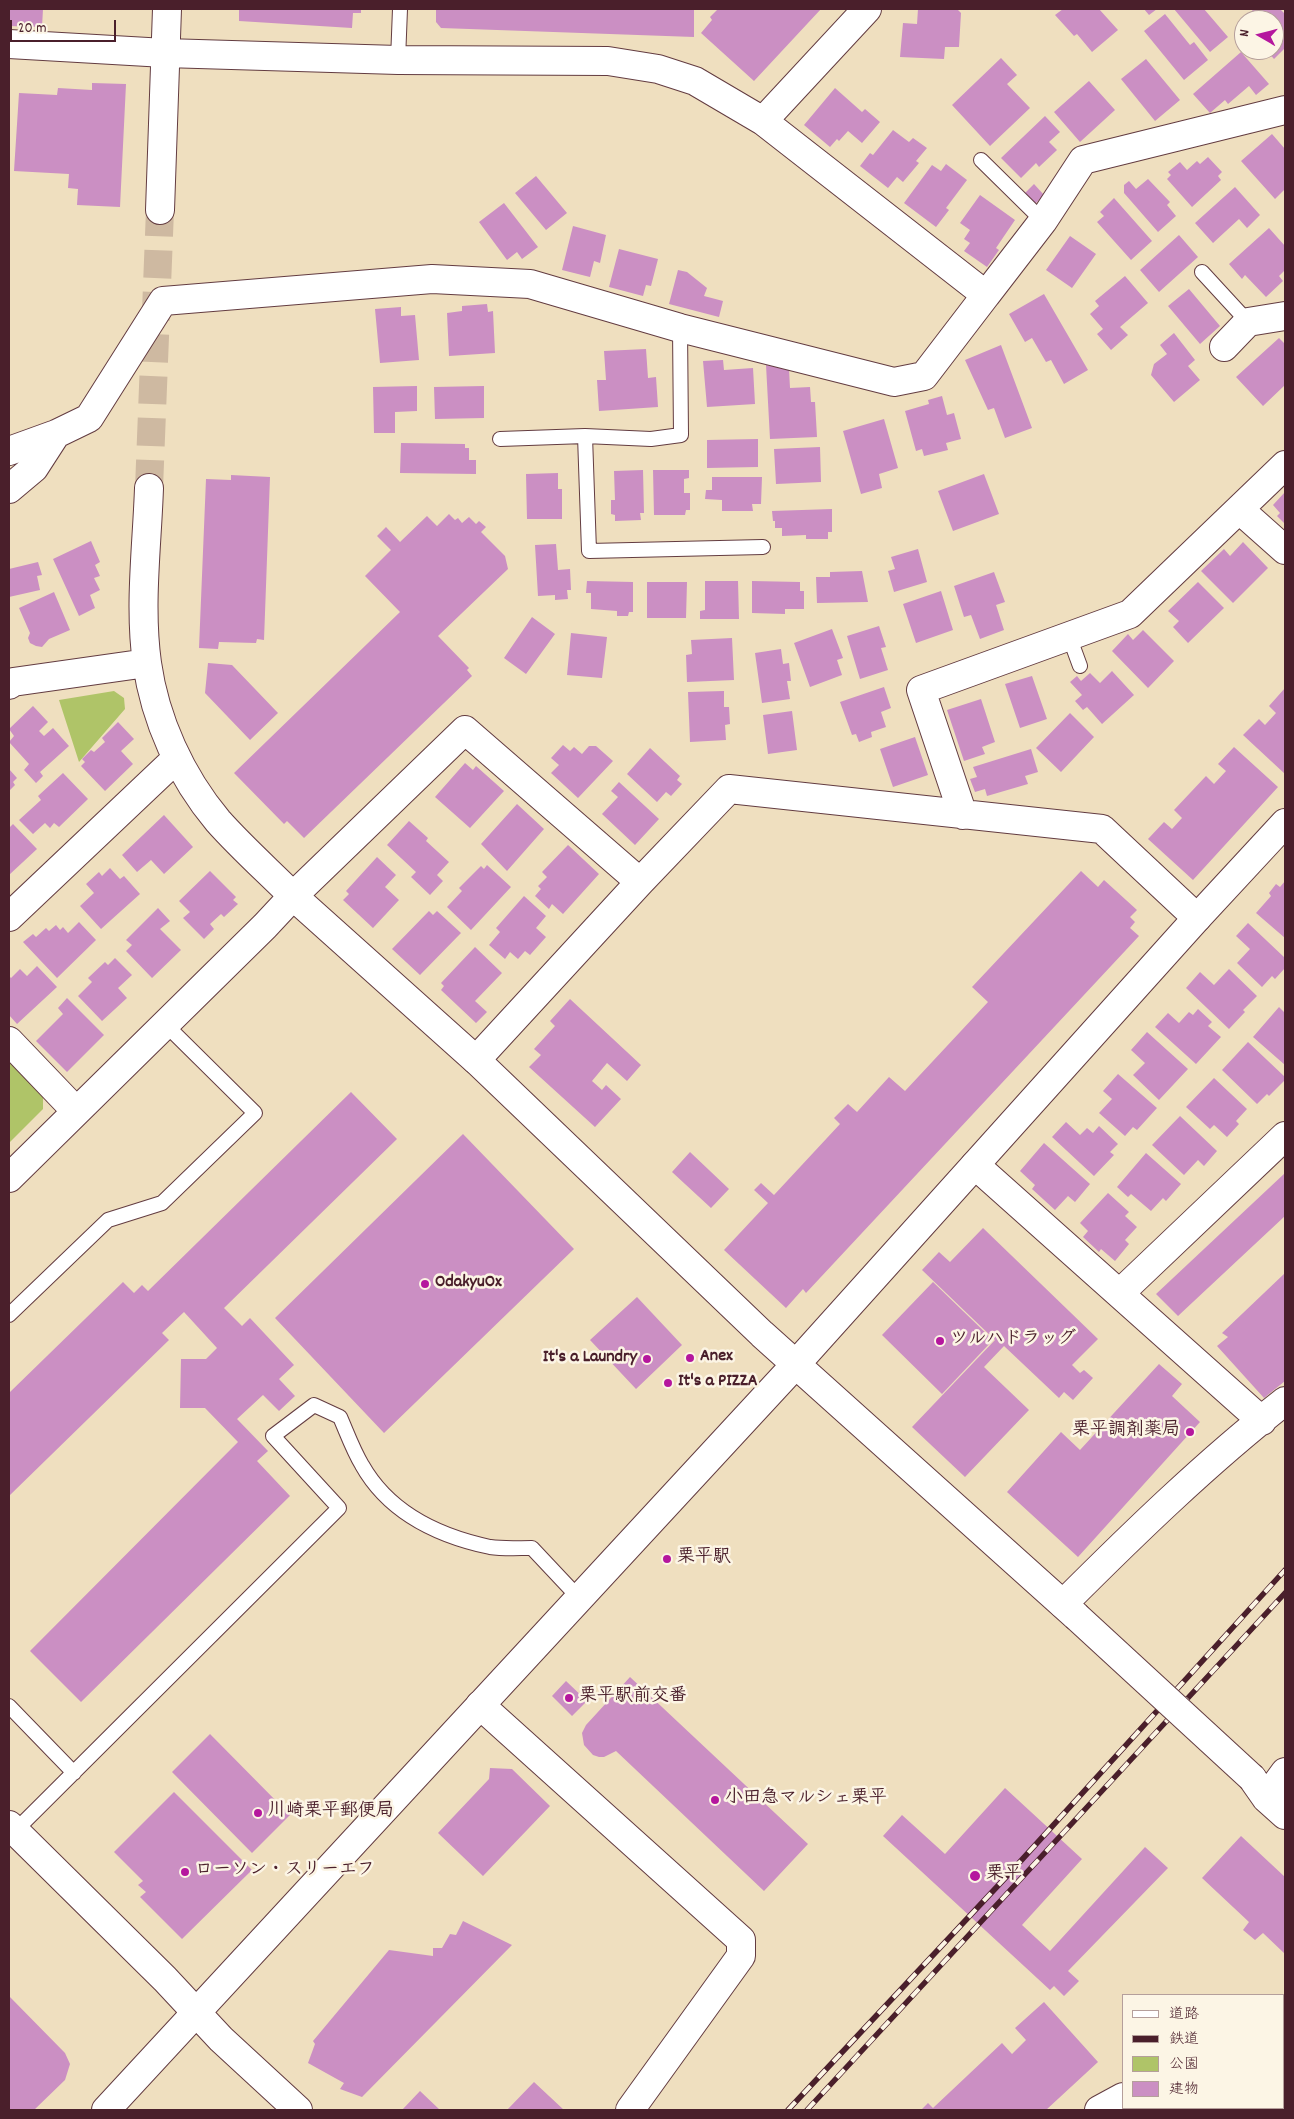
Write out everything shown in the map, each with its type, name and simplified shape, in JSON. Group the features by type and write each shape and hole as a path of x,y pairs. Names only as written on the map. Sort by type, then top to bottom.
{"street":[{"path":"160,210 167,9"},
{"path":"763,121 867,9"},
{"path":"9,44 165,54 398,60 608,61 658,69 695,81 763,121 986,295"},
{"path":"9,451 56,434 89,418 163,301 442,280 530,284 680,328 894,382 924,376 1043,221 1083,160 1285,110"},
{"path":"1224,347 1248,322 1285,316"},
{"path":"9,489 34,468 56,434"},
{"path":"963,814 921,690 1130,614 1285,465"},
{"path":"149,488 144,621 147,663 154,696 169,742 193,787 218,820 293,896 476,1060 796,1364 1069,1610 1268,1797 1285,1772"},
{"path":"1240,510 1285,550"},
{"path":"9,685 13,682 147,663"},
{"path":"9,1178 266,926 293,896 465,730 640,882"},
{"path":"9,916 177,758"},
{"path":"476,1060 640,882 729,789 1102,829 1197,918"},
{"path":"106,2110 796,1364 1197,918 1285,825"},
{"path":"9,1041 76,1111"},
{"path":"1120,1293 1285,1136"},
{"path":"975,1165 1262,1421"},
{"path":"1069,1610 1129,1538 1195,1476 1285,1401"},
{"path":"480,1705 741,1940 741,1956 630,2110"},
{"path":"12,1828 165,1979 221,2039 298,2110"},
{"path":"1099,2110 1122,2098"}],"lane":[{"path":"398,60 400,9"},
{"path":"981,160 1043,221"},
{"path":"1202,272 1248,322"},
{"path":"500,439 585,436 651,439 680,435 680,328"},
{"path":"585,436 589,551 764,548"},
{"path":"1069,636 1080,666"},
{"path":"9,1315 108,1220 162,1203 255,1113 165,1024"},
{"path":"12,1828 74,1773 339,1508 274,1436 314,1405 340,1416 362,1465 375,1485 389,1501 414,1521 453,1536 491,1547 532,1548 579,1598"},
{"path":"9,1706 74,1773"}],"green space":[{"path":"114,691 124,698 125,709 79,762 59,700"},
{"path":"9,1061 43,1096 43,1109 9,1143"}],"building":[{"path":"9,9 43,9 42,27 9,26"},
{"path":"239,9 361,9 361,13 353,13 352,28 239,21"},
{"path":"436,9 694,9 694,37 441,28 436,22"},
{"path":"718,9 821,9 754,81 701,33 712,20 710,17"},
{"path":"918,9 957,9 961,13 959,47 945,47 944,59 900,57 903,23 917,24"},
{"path":"1063,9 1099,9 1118,30 1092,52 1077,34 1074,36 1055,15"},
{"path":"1144,9 1157,9 1149,15"},
{"path":"1174,9 1204,9 1228,37 1210,52"},
{"path":"1280,9 1281,10 1252,10"},
{"path":"1284,13 1285,14 1284,49"},
{"path":"1165,14 1190,45 1194,42 1208,60 1184,80 1144,31"},
{"path":"1001,58 1017,75 1007,84 1030,108 990,146 952,105"},
{"path":"1234,58 1234,60 1248,60 1269,84 1256,95 1249,86 1228,104 1225,100 1210,113 1193,94"},
{"path":"1146,59 1180,100 1155,121 1121,79"},
{"path":"1089,81 1115,110 1080,142 1054,112"},
{"path":"92,83 126,84 120,207 77,205 78,189 68,188 69,174 14,171 19,93 57,95 58,88 92,90"},
{"path":"835,88 862,112 865,109 880,122 862,143 848,131 830,147 804,125"},
{"path":"1045,116 1060,132 1049,142 1057,150 1039,167 1036,163 1021,178 1001,158"},
{"path":"893,130 909,142 913,138 927,148 916,161 919,163 903,182 897,177 888,188 860,166 870,153 873,155"},
{"path":"1272,134 1285,149 1285,189 1275,199 1241,161"},
{"path":"1208,157 1222,172 1218,176 1221,180 1192,207 1167,179 1171,175 1168,172 1180,162 1187,170 1197,161 1200,164"},
{"path":"946,164 967,180 946,208 949,210 936,227 904,203 932,165 941,171"},
{"path":"536,176 567,213 546,230 515,193"},
{"path":"1148,179 1170,202 1167,205 1176,216 1158,232 1124,193 1124,185 1129,181 1136,189"},
{"path":"1034,184 1044,195 1035,204 1025,193"},
{"path":"1235,187 1260,215 1247,228 1239,219 1213,243 1195,223"},
{"path":"980,195 1015,220 996,248 999,250 987,267 964,251 970,243 964,239 970,230 960,223"},
{"path":"1114,198 1152,241 1131,260 1097,222 1104,216 1100,212"},
{"path":"504,203 538,247 522,259 517,252 507,260 479,222"},
{"path":"573,226 606,235 600,263 594,261 590,277 562,270"},
{"path":"1269,228 1285,246 1285,270 1279,276 1283,281 1266,297 1245,275 1242,279 1229,264"},
{"path":"1179,235 1198,257 1159,292 1140,270"},
{"path":"1070,236 1096,254 1072,288 1046,270"},
{"path":"619,249 658,259 651,286 646,285 643,296 609,287"},
{"path":"678,270 687,272 707,288 704,296 723,301 719,317 669,304"},
{"path":"1125,276 1148,303 1120,327 1128,335 1111,350 1097,334 1103,329 1090,314 1099,306 1095,301"},
{"path":"1189,289 1220,326 1200,344 1168,306"},
{"path":"1044,294 1088,370 1064,384 1051,360 1046,362 1032,338 1025,342 1009,314"},
{"path":"487,304 488,312 493,311 495,353 449,356 447,313 462,311 462,306"},
{"path":"401,307 401,316 415,315 419,360 380,363 375,309"},
{"path":"1174,333 1195,360 1188,366 1200,380 1174,402 1151,375 1154,364 1167,354 1160,345"},
{"path":"1279,338 1285,344 1285,385 1263,406 1236,377"},
{"path":"1001,345 1032,428 1005,438 994,408 988,410 965,360"},
{"path":"646,349 648,378 656,377 658,407 599,411 597,380 606,380 604,351"},
{"path":"723,360 724,370 753,368 755,404 707,407 703,361"},
{"path":"766,365 789,369 790,388 810,387 811,402 815,402 817,437 770,439"},
{"path":"417,386 417,411 395,412 395,433 374,433 373,387"},
{"path":"484,386 484,418 435,419 434,387"},
{"path":"942,396 947,415 954,413 961,439 946,443 948,450 924,456 922,449 916,451 905,411 929,404 928,400"},
{"path":"884,419 898,468 879,474 882,488 861,494 843,431"},
{"path":"758,439 758,467 707,468 707,440"},
{"path":"401,443 465,444 465,448 469,448 469,460 476,460 476,474 400,473"},
{"path":"820,447 821,482 776,484 774,449"},
{"path":"643,470 644,513 640,513 641,520 615,521 615,515 611,514 611,500 615,500 614,471"},
{"path":"653,470 689,470 689,478 684,479 684,493 690,493 690,510 686,510 685,515 654,515"},
{"path":"558,473 558,489 562,489 562,519 527,519 526,474"},
{"path":"984,474 999,514 953,531 938,491"},
{"path":"231,475 270,477 264,640 257,639 256,643 219,642 218,649 199,648 206,479 231,480"},
{"path":"712,477 762,477 761,504 752,504 753,511 722,511 722,500 705,499 706,490 712,490"},
{"path":"1285,492 1285,524 1277,516 1280,513 1273,505"},
{"path":"832,509 832,532 828,532 828,539 806,539 806,535 782,536 782,528 775,528 775,521 773,521 772,511"},
{"path":"449,514 455,520 458,518 462,523 469,517 476,524 479,521 486,527 481,532 505,556 508,569 438,636 469,668 467,670 472,676 304,838 287,821 284,824 234,773 400,612 365,576 391,550 377,536 386,527 400,542 427,516 437,526"},
{"path":"91,541 100,562 95,565 100,576 94,578 100,590 90,595 95,608 79,616 53,559"},
{"path":"1243,542 1268,568 1233,603 1201,571 1224,549 1230,556"},
{"path":"556,544 558,570 570,569 571,590 567,590 568,599 555,600 555,595 538,596 535,545"},
{"path":"918,549 927,582 894,592 888,571 895,569 891,557"},
{"path":"38,562 42,575 37,576 40,590 9,597 9,569"},
{"path":"862,571 868,602 817,603 816,577 830,577 830,572"},
{"path":"994,572 1005,602 996,605 1004,630 980,639 971,615 964,617 954,586"},
{"path":"587,581 633,582 633,612 629,612 628,616 617,616 617,611 591,609 591,593 586,593"},
{"path":"705,581 738,581 739,619 700,619 700,611 705,610"},
{"path":"752,581 800,582 800,591 804,591 804,609 785,609 785,614 752,613"},
{"path":"647,582 687,582 686,618 647,618"},
{"path":"1198,582 1224,608 1188,643 1173,627 1179,621 1168,611"},
{"path":"941,591 953,630 916,643 903,604"},
{"path":"54,592 70,630 49,639 42,647 36,646 30,643 28,638 30,633 19,608"},
{"path":"532,617 555,634 526,674 504,658"},
{"path":"879,626 886,647 881,648 888,670 860,679 847,636"},
{"path":"832,629 843,658 837,660 842,675 810,687 794,643"},
{"path":"1143,630 1174,661 1148,688 1112,651 1128,634 1133,640"},
{"path":"571,633 607,637 602,678 567,675"},
{"path":"732,638 734,680 687,682 686,655 692,654 691,640"},
{"path":"781,649 783,664 789,663 791,681 787,681 790,699 762,703 755,653"},
{"path":"208,663 232,665 278,713 250,740 205,693"},
{"path":"1112,671 1134,695 1102,724 1087,707 1083,710 1075,701 1082,695 1070,682 1077,676 1081,681 1090,673 1100,683"},
{"path":"1032,676 1047,719 1020,728 1005,684"},
{"path":"884,687 891,708 881,712 886,727 871,732 872,737 859,742 856,734 852,735 840,702"},
{"path":"1285,688 1285,774 1243,735 1259,719 1265,725 1276,713 1269,706"},
{"path":"724,691 724,707 729,707 730,724 725,725 726,740 690,742 688,692"},
{"path":"981,699 995,742 982,747 985,754 964,761 947,710"},
{"path":"33,706 48,722 39,731 44,736 53,728 69,746 40,772 43,776 36,783 24,770 29,764 9,742 14,736 9,729"},
{"path":"792,711 797,750 768,754 763,715"},
{"path":"1070,713 1094,737 1061,772 1036,748"},
{"path":"118,722 134,739 121,751 133,764 105,791 81,766 85,762 82,759 91,750 94,752 105,742 102,738"},
{"path":"915,737 928,775 893,787 880,749"},
{"path":"563,745 570,751 574,747 582,754 589,746 596,746 613,761 578,798 551,773 559,765 551,758"},
{"path":"1234,747 1278,787 1193,880 1148,839 1164,822 1172,829 1182,818 1174,810 1206,776 1214,784 1226,771 1218,764"},
{"path":"650,748 680,776 677,780 682,784 671,796 666,792 657,802 627,774"},
{"path":"1031,749 1038,772 1025,776 1028,784 987,796 985,789 975,792 970,779 977,777 973,767"},
{"path":"465,763 473,770 476,766 504,791 470,828 435,797"},
{"path":"9,769 17,778 13,782 15,785 9,791"},
{"path":"63,773 88,799 59,827 54,823 50,828 45,823 33,834 19,820 41,800 38,796"},
{"path":"619,782 659,819 635,845 602,814 618,797 611,791"},
{"path":"517,804 544,829 507,871 481,844"},
{"path":"164,815 193,847 164,874 151,860 137,872 122,855"},
{"path":"409,821 428,838 426,841 449,862 437,875 443,881 430,895 411,877 416,872 387,845"},
{"path":"13,824 37,849 9,875 9,828"},
{"path":"568,845 599,874 563,914 552,904 549,909 535,896 541,889 538,886 547,877 542,872"},
{"path":"377,857 396,875 385,887 399,900 373,928 343,900 349,894 346,891"},
{"path":"487,865 511,887 471,930 447,907 462,891 459,888 481,866 484,869"},
{"path":"110,868 120,879 124,876 140,894 101,929 80,906 94,893 86,884 99,872 102,876"},
{"path":"210,871 236,897 233,900 238,904 224,917 221,914 210,924 214,929 204,939 183,918 190,912 179,901"},
{"path":"1081,871 1098,887 1104,880 1137,910 1130,917 1135,922 1130,928 1139,936 806,1293 803,1289 786,1308 724,1250 768,1203 754,1190 761,1183 774,1195 840,1124 834,1118 848,1104 857,1112 889,1077 905,1091 988,1002 972,987"},
{"path":"1285,881 1285,938 1256,913 1271,896 1269,893 1276,884 1280,887"},
{"path":"524,896 546,916 536,928 546,937 530,955 525,951 518,959 510,952 505,959 489,945 500,932 496,928"},
{"path":"158,908 170,921 160,929 181,950 152,978 126,951 132,945 126,940"},
{"path":"429,911 433,915 437,911 461,933 420,975 392,949"},
{"path":"79,922 96,940 57,978 23,942 33,934 36,937 46,928 49,931 56,925 60,930 63,927 68,933"},
{"path":"1248,923 1285,958 1285,968 1275,979 1272,976 1262,987 1237,963 1250,949 1236,936"},
{"path":"475,947 502,973 475,1001 487,1012 476,1023 441,990 444,986 441,983"},
{"path":"115,958 132,975 118,988 127,998 102,1021 78,996 92,982 88,978 105,962 108,965"},
{"path":"37,966 57,987 17,1024 9,1015 9,976 11,978 20,969 27,976"},
{"path":"1229,969 1257,996 1243,1010 1245,1012 1229,1029 1186,988 1200,972 1214,985"},
{"path":"67,998 104,1035 67,1072 36,1041 63,1014 58,1008"},
{"path":"570,999 641,1065 627,1081 607,1063 592,1081 602,1090 606,1085 621,1099 595,1127 529,1067 541,1055 534,1049 555,1026 550,1021"},
{"path":"1279,1007 1285,1013 1285,1065 1253,1037"},
{"path":"1198,1009 1212,1022 1208,1026 1221,1037 1196,1064 1155,1027 1168,1013 1179,1023 1189,1012 1193,1015"},
{"path":"1147,1032 1188,1069 1159,1100 1133,1075 1145,1063 1131,1050"},
{"path":"1248,1042 1285,1077 1285,1080 1269,1096 1267,1094 1257,1104 1222,1070"},
{"path":"1118,1074 1157,1108 1137,1130 1133,1127 1125,1136 1099,1113 1112,1099 1103,1091"},
{"path":"1214,1078 1247,1109 1236,1121 1239,1124 1227,1137 1214,1125 1210,1129 1186,1107"},
{"path":"351,1092 397,1139 224,1308 242,1326 250,1318 294,1365 279,1379 295,1396 279,1411 263,1395 237,1419 268,1451 257,1461 290,1496 81,1702 30,1651 238,1442 205,1408 180,1408 181,1359 206,1359 217,1348 184,1312 162,1333 169,1340 9,1496 9,1393 123,1282 134,1293 142,1285 148,1291"},
{"path":"1180,1116 1217,1151 1204,1166 1198,1160 1184,1175 1152,1145"},
{"path":"1066,1122 1080,1135 1087,1128 1093,1133 1099,1126 1118,1144 1110,1152 1114,1155 1094,1176 1052,1137"},
{"name":"OdakyuOx","path":"463,1134 574,1249 384,1433 275,1318"},
{"path":"1044,1143 1090,1184 1075,1202 1068,1196 1055,1210 1032,1189 1035,1185 1020,1171"},
{"path":"690,1152 729,1189 711,1208 672,1172"},
{"path":"1146,1153 1181,1184 1166,1201 1163,1198 1151,1211 1131,1194 1128,1197 1117,1187"},
{"path":"1285,1173 1285,1216 1178,1316 1156,1294"},
{"path":"1108,1193 1129,1212 1125,1216 1137,1227 1125,1240 1129,1244 1115,1261 1101,1249 1099,1252 1083,1237 1088,1231 1080,1223"},
{"path":"983,1228 1098,1339 1072,1365 1080,1373 1084,1370 1093,1378 1073,1400 1064,1392 1059,1398 1004,1346 984,1367 1029,1410 965,1477 912,1427 995,1340 922,1270 939,1252 950,1262"},
{"path":"1285,1273 1285,1381 1264,1398 1217,1346 1228,1337 1222,1333"},
{"path":"933,1282 993,1340 942,1394 882,1335"},
{"path":"637,1297 682,1345 636,1389 590,1340"},
{"path":"1159,1364 1182,1384 1172,1396 1200,1422 1078,1557 1007,1492 1061,1432 1080,1450"},
{"name":"小田急マルシェ栗平","path":"630,1677 808,1844 764,1891 616,1751 604,1757 599,1757 593,1755 584,1745 582,1733 586,1725"},
{"name":"栗平駅前交番","path":"566,1681 587,1701 572,1716 552,1696"},
{"path":"210,1734 290,1815 252,1853 172,1772"},
{"path":"490,1768 512,1769 550,1806 483,1876 438,1833 489,1779"},
{"path":"1005,1788 1082,1859 1022,1925 1050,1951 1145,1847 1168,1868 1068,1971 1079,1981 1064,1996 1054,1986 1050,1990 883,1836 902,1815 945,1854"},
{"path":"174,1792 252,1870 182,1939 140,1897 146,1892 138,1885 143,1881 114,1852"},
{"path":"1241,1836 1285,1877 1285,1954 1263,1933 1255,1940 1243,1930 1249,1922 1202,1878"},
{"path":"463,1921 512,1945 362,2097 340,2089 344,2083 308,2063 315,2044 313,2041 389,1950 433,1956 433,1948 442,1948 450,1934 456,1935"},
{"path":"9,1996 65,2053 70,2064 65,2080 34,2110 9,2110"},
{"path":"1044,2002 1098,2062 1046,2110 921,2110 928,2103 933,2108 1002,2043 1012,2054 1026,2040 1015,2028"},
{"path":"534,2082 564,2110 507,2110"},
{"path":"420,2091 440,2110 402,2110"}],"tunnel":[{"path":"149,488 160,210"}],"railway":[{"path":"788,2110 1008,1875 1285,1570"},
{"path":"807,2110 1285,1593"}],"place":[{"name":"OdakyuOx","path":"425,1284"},
{"name":"ツルハドラッグ","path":"940,1341"},
{"name":"Anex","path":"690,1358"},
{"name":"It's a Laundry","path":"647,1359"},
{"name":"It's a PIZZA","path":"668,1383"},
{"name":"栗平調剤薬局","path":"1190,1432"},
{"name":"栗平駅","path":"667,1559"},
{"name":"栗平駅前交番","path":"569,1698"},
{"name":"小田急マルシェ栗平","path":"715,1800"},
{"name":"川崎栗平郵便局","path":"258,1813"},
{"name":"ローソン・スリーエフ","path":"185,1872"},
{"name":"栗平","path":"975,1876"}]}
